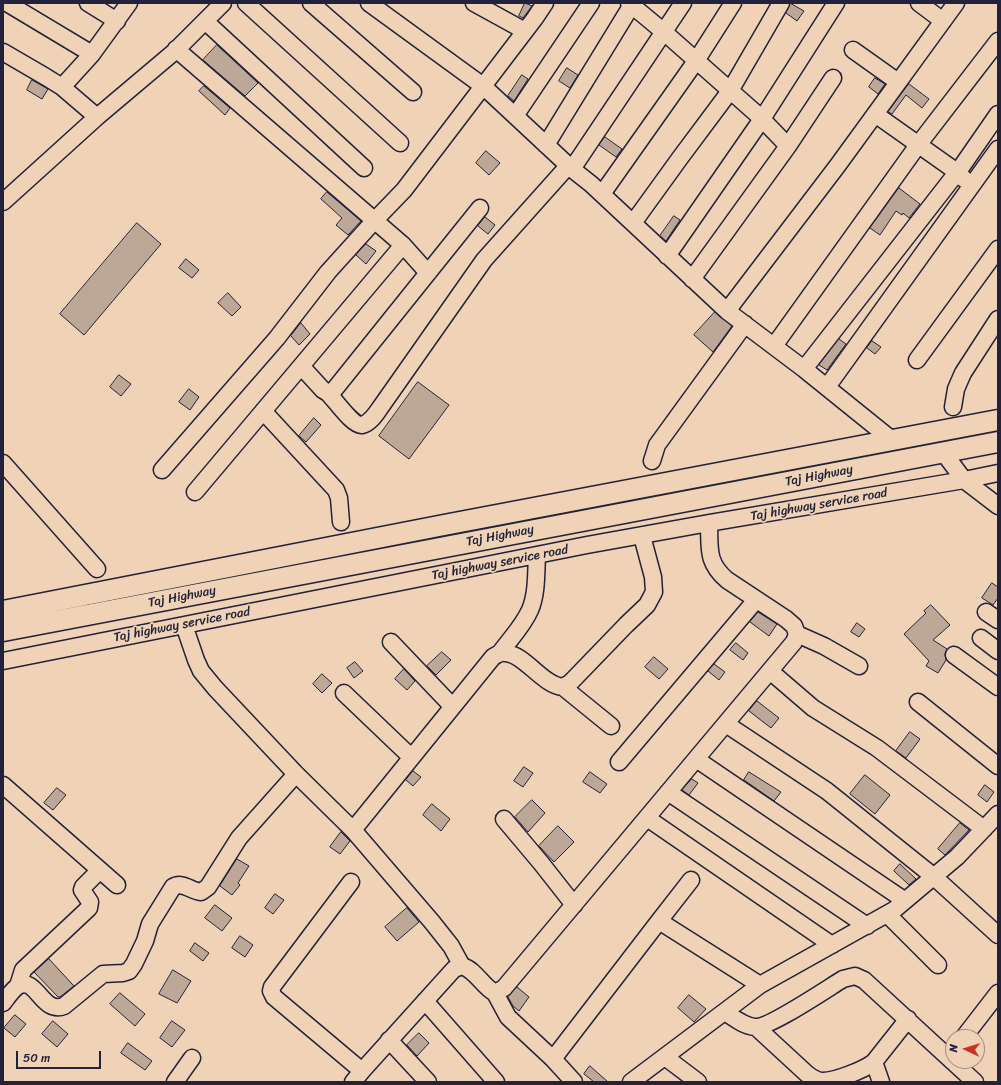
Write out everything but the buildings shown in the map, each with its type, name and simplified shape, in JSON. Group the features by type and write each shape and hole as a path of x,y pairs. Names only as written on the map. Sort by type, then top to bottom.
{"main road":[{"path":"3,611 444,525 998,420"},
{"name":"Taj Highway","path":"3,632 998,442"}],"street":[{"path":"7,3 92,54"},
{"path":"88,3 117,21"},
{"path":"62,87 92,54 129,3"},
{"path":"3,202 97,117 176,49 223,3"},
{"path":"246,3 400,143"},
{"path":"311,3 413,92"},
{"path":"369,3 483,86 570,167 602,194 727,311 804,369 892,440"},
{"path":"474,3 525,31"},
{"path":"162,470 277,338 328,272 404,190 545,3"},
{"path":"516,116 591,3"},
{"path":"301,366 323,390 328,393 355,424 362,425 369,422 484,260 570,167 683,3"},
{"path":"602,194 696,61 733,3"},
{"path":"633,223 730,91 781,3"},
{"path":"667,256 762,119 836,3"},
{"path":"919,3 943,21"},
{"path":"727,311 875,114 956,3"},
{"path":"546,145 631,4 762,119 788,146"},
{"path":"205,21 364,168"},
{"path":"774,346 918,145 998,41"},
{"path":"176,49 375,220 403,245 428,273"},
{"path":"853,50 898,82"},
{"path":"3,52 62,87 97,117"},
{"path":"692,279 788,146 833,78"},
{"path":"875,114 972,183"},
{"path":"804,369 957,172 998,114"},
{"path":"827,387 972,183 998,149"},
{"path":"328,393 334,390 480,208"},
{"path":"195,492 403,245"},
{"path":"917,360 998,248"},
{"path":"953,407 956,389 963,373 998,320"},
{"path":"652,461 657,445 745,324"},
{"path":"263,411 336,490 339,498 341,522"},
{"path":"942,452 964,480 998,506"},
{"path":"3,463 97,569"},
{"name":"Taj highway service road","path":"3,661 537,555 709,523 998,473"},
{"path":"495,993 504,988 794,642 797,634 794,626 718,572 712,562 709,523"},
{"path":"563,687 570,683 647,605 654,592 653,577 642,536"},
{"path":"353,830 452,706 493,657 500,653 525,620 530,609 534,591 537,555"},
{"path":"619,762 756,600"},
{"path":"184,625 201,671 215,688 296,774 353,830 432,922 450,946 462,966"},
{"path":"797,634 818,643 859,666"},
{"path":"981,638 998,651"},
{"path":"390,642 452,706"},
{"path":"500,653 516,657 553,685 563,687 611,726"},
{"path":"954,655 998,687"},
{"path":"770,671 813,708 877,748 984,829"},
{"path":"344,693 411,757"},
{"path":"918,702 998,766"},
{"path":"726,724 827,791 933,876 998,935"},
{"path":"696,759 904,900"},
{"path":"18,986 23,985 32,987 49,1006 59,1008 64,1006 103,974 123,973 129,971 145,941 150,924 173,887 176,885 183,885 201,892 208,887 239,838 296,774"},
{"path":"3,785 117,885"},
{"path":"668,792 867,926"},
{"path":"636,1081 665,1057 760,986 887,914 957,857 998,815"},
{"path":"647,818 832,945"},
{"path":"504,819 574,905"},
{"path":"3,1003 18,986 23,970 89,908 90,902 82,890 83,887 100,870"},
{"path":"553,1059 691,880"},
{"path":"351,882 272,987 271,991 274,997 358,1076 454,969 462,966 469,968 488,990 495,993 508,1017 553,1059 574,1082"},
{"path":"887,914 938,965"},
{"path":"659,921 760,986"},
{"path":"756,1027 772,1022 843,979 855,976 864,980 908,1020 945,1050"},
{"path":"970,1029 998,993"},
{"path":"425,1001 496,1082"},
{"path":"725,1012 743,1024 756,1027 807,1074 821,1081 831,1080 868,1066 874,1062 908,1020"},
{"path":"389,1040 428,1082"},
{"path":"665,1057 698,1082"},
{"path":"175,1082 192,1058"},
{"path":"874,1062 881,1082"},
{"path":"963,1069 975,1082"}]}
